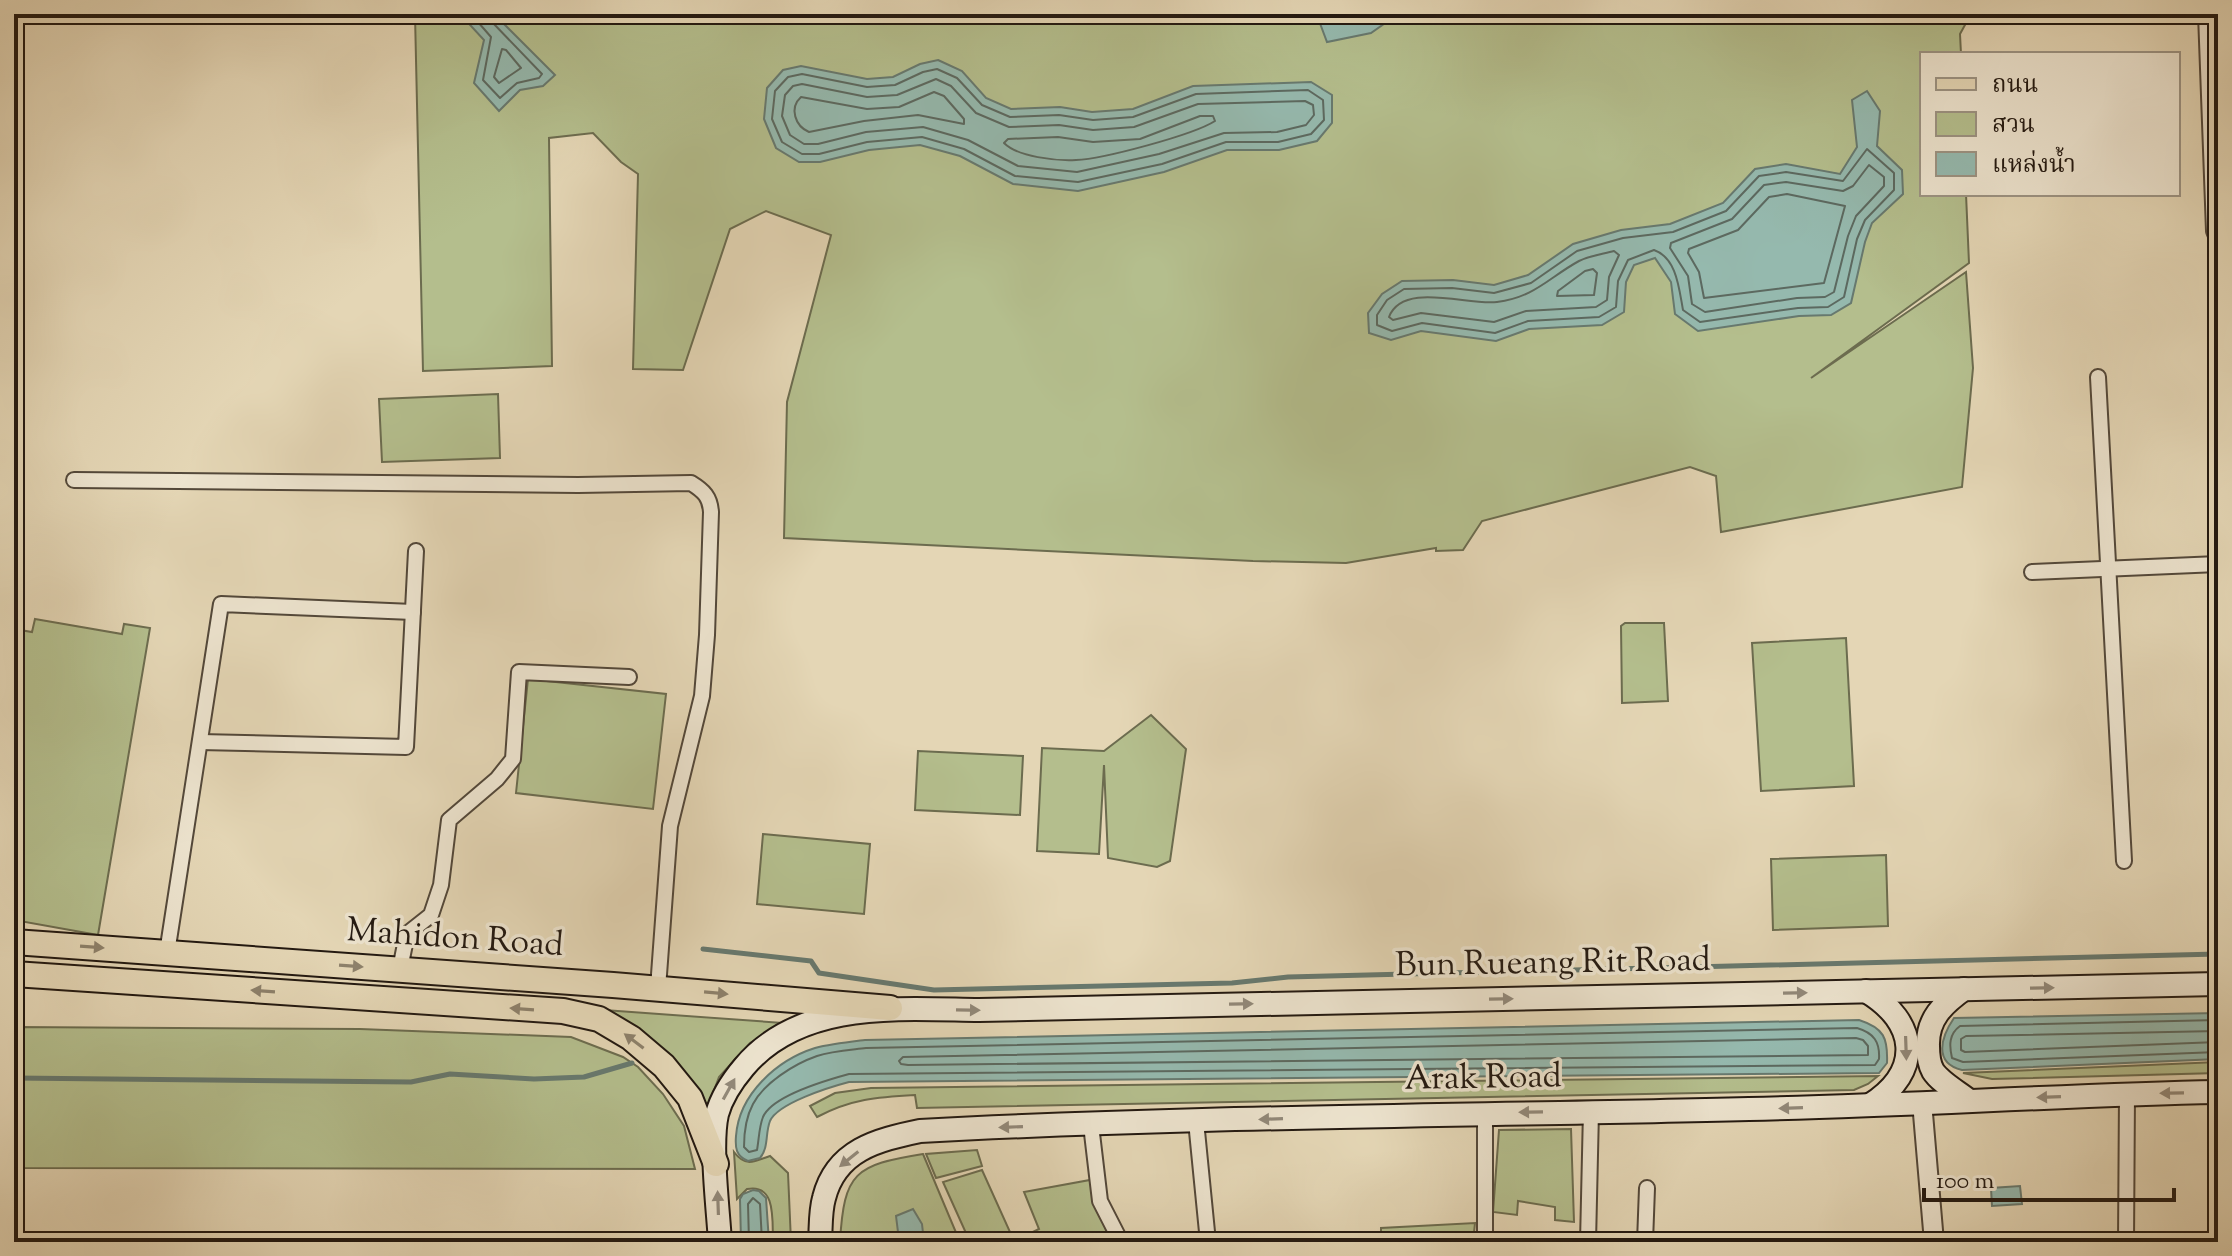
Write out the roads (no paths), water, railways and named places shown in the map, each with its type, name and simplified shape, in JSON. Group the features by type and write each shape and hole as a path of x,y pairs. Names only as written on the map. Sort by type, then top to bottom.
{"main road":[{"name":"Mahidon Road","path":"14,942 658,988 890,1008"},
{"name":"Mahidon Road","path":"14,974 563,1011 599,1019 631,1038 664,1066 690,1098 716,1164"},
{"name":"Bun Rueang Rit Road","path":"720,1242 717,1114 725,1093 750,1059 807,1024 827,1017 890,1008 979,1010 2218,984"},
{"path":"1964,989 1935,1015 1927,1034 1933,1072 1968,1100"},
{"path":"1866,991 1885,1002 1899,1017 1907,1037 1908,1058 1901,1078 1888,1094 1869,1106"},
{"name":"Arak Road","path":"820,1242 823,1200 832,1174 851,1155 872,1144 920,1131 1485,1113 1869,1106 2218,1092"}],"street":[{"path":"2206,14 2212,38 2214,231 2218,241"},
{"path":"2098,377 2124,861"},
{"path":"74,480 578,485 691,483 699,488 710,500 711,512 706,650 702,696 670,826 658,988"},
{"path":"200,742 406,747 416,551"},
{"path":"2032,572 2218,564"},
{"path":"167,953 221,604 413,612"},
{"path":"400,969 407,934 431,915 441,885 449,820 497,779 513,759 519,672 629,677"},
{"path":"2126,1242 2127,1094"},
{"path":"1922,1102 1934,1242"},
{"path":"1588,1242 1591,1111"},
{"path":"1485,1113 1485,1242"},
{"path":"1196,1121 1208,1242"},
{"path":"1091,1125 1100,1201 1121,1242"},
{"path":"1645,1242 1647,1188"}],"water":[{"path":"460,14 494,14 555,75 543,86 520,90 499,111 474,83 484,40"},
{"path":"1321,14 1398,14 1371,33 1327,42 1318,18"},
{"path":"938,60 962,71 986,98 1011,109 1060,107 1092,112 1133,109 1193,86 1311,82 1332,95 1332,123 1317,141 1279,150 1227,150 1164,172 1078,191 1013,184 960,156 920,145 869,150 820,162 799,162 776,148 764,119 767,88 783,70 801,66 867,79 893,77 920,64"},
{"path":"1867,91 1880,111 1877,146 1902,170 1903,194 1872,223 1851,303 1831,315 1799,316 1698,331 1675,314 1671,282 1655,258 1634,265 1626,282 1624,312 1602,325 1529,329 1496,341 1421,331 1391,340 1369,333 1368,313 1382,294 1402,281 1453,280 1494,285 1528,275 1573,244 1621,230 1670,224 1723,203 1755,169 1786,164 1840,174 1857,147 1852,100"},
{"path":"2218,1013 2218,1059 1962,1070 1947,1062 1942,1048 1954,1018"},
{"path":"1859,1020 1883,1035 1887,1063 1879,1073 849,1082 805,1097 775,1114 770,1121 765,1149 760,1158 744,1159 737,1151 736,1144 744,1106 774,1070 815,1048 865,1040"},
{"path":"2020,1186 2022,1204 1992,1206 1991,1188"},
{"path":"753,1190 766,1198 769,1242 741,1242 740,1199 743,1194"},
{"path":"913,1209 922,1224 924,1242 904,1242 905,1236 898,1232 896,1216"}],"waterway":[{"path":"703,949 811,961 819,973 934,990 1232,983 1288,977 2218,954"},
{"path":"14,1078 411,1082 450,1074 534,1079 584,1077 632,1063"}]}
